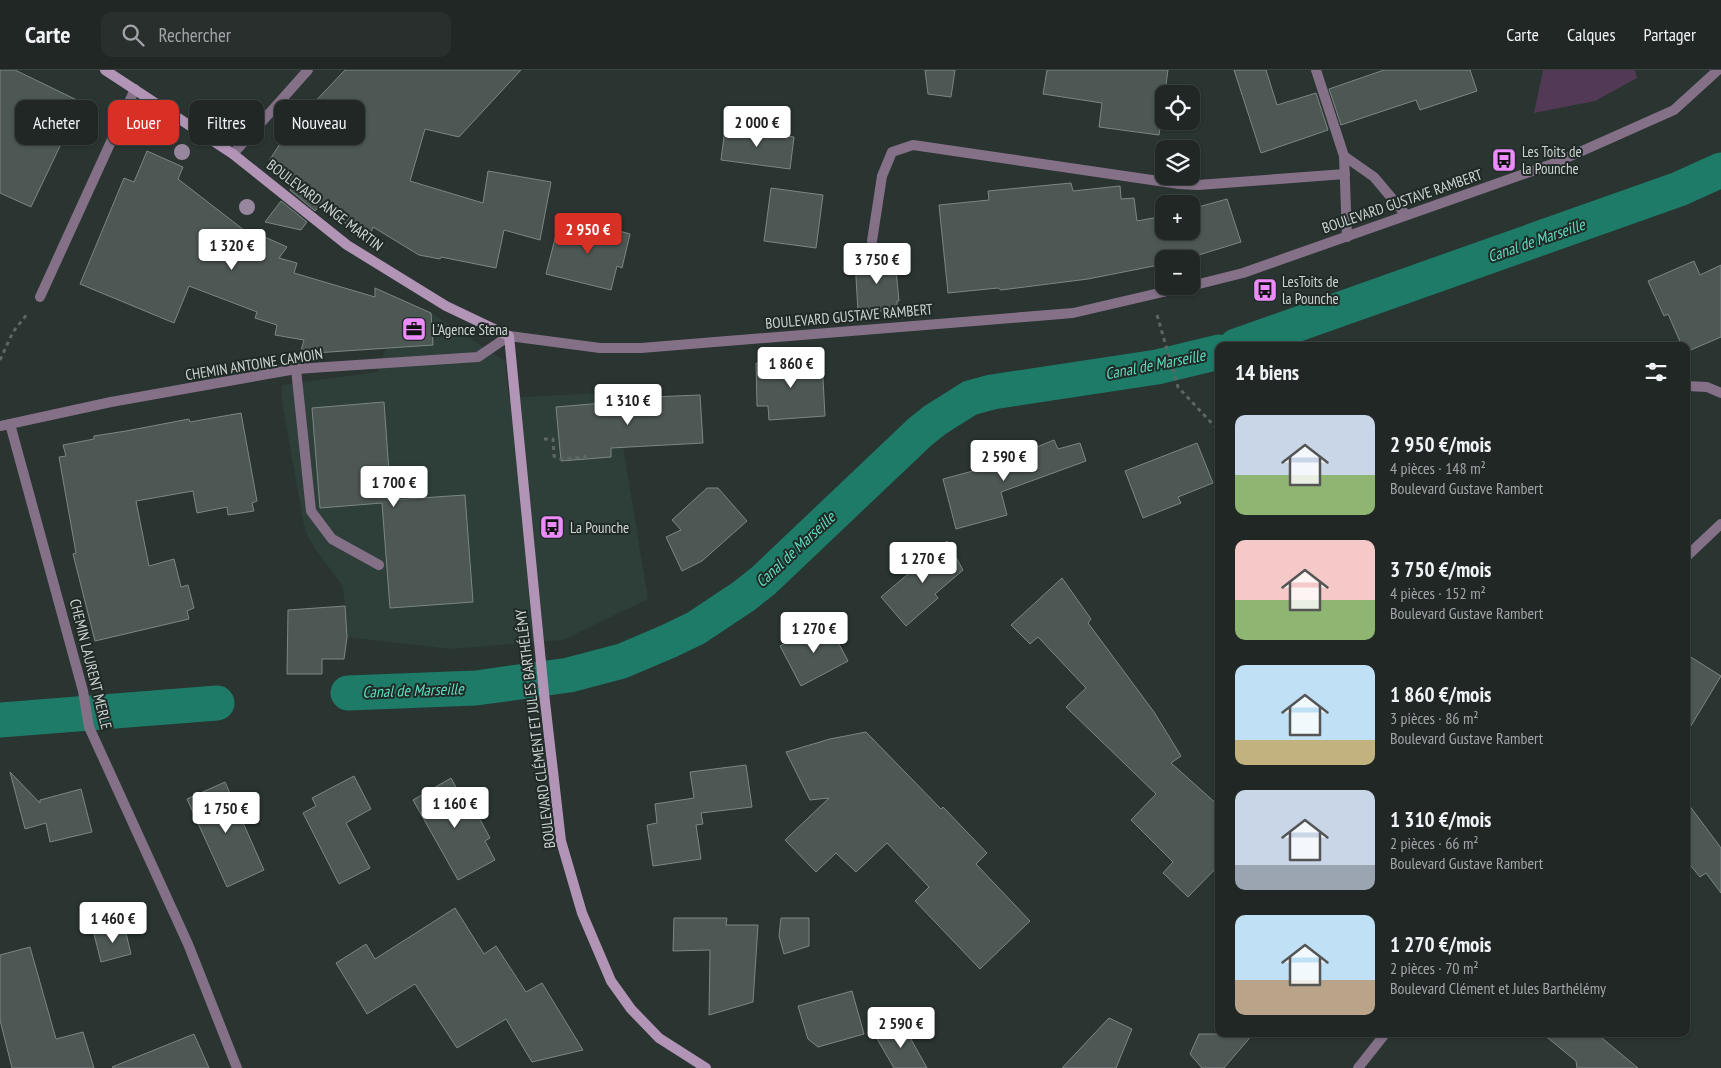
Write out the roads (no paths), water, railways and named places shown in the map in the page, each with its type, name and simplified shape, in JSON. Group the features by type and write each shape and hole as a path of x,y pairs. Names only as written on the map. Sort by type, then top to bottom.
{"street":[{"name":"BOULEVARD ANGE MARTIN","path":"105,70 233,154 347,244 446,306 509,336"},
{"path":"233,154 308,70"},
{"path":"1316,70 1344,156 1346,237"},
{"name":"BOULEVARD GUSTAVE RAMBERT","path":"1200,284 1243,273 1555,163 1674,110 1718,70"},
{"path":"40,297 135,89"},
{"path":"872,241 882,176 892,152 913,145 1179,184 1198,185 1345,174"},
{"path":"1344,156 1374,177 1406,215"},
{"name":"BOULEVARD GUSTAVE RAMBERT","path":"509,336 600,348 641,348 1073,313 1155,294"},
{"name":"CHEMIN ANTOINE CAMOIN","path":"5,425 111,402 296,369 478,357 509,336"},
{"name":"BOULEVARD CLÉMENT ET JULES BARTHÉLÉMY","path":"509,336 544,693 561,841 582,913 612,981 631,1009 659,1038 706,1068"},
{"path":"296,369 311,511 332,539 378,565"},
{"path":"1690,386 1707,387 1721,393"},
{"name":"CHEMIN LAURENT MERLE","path":"5,425 83,690 89,727 188,944 237,1068"},
{"path":"1690,553 1721,524"},
{"path":"1358,1068 1383,1037"}],"waterway":[{"name":"Canal de Marseille","path":"1247,342 1679,189 1721,170"},
{"name":"Canal de Marseille","path":"348,693 476,688 569,675 622,661 696,628 744,596 763,581 920,432 970,398 992,392 1157,367 1215,353"},
{"name":"Canal de Marseille","path":"0,720 217,703"}],"place":[{"name":"Les Toits de la Pounche","path":"1504,160"},
{"name":"LesToits de la Pounche","path":"1265,290"},
{"name":"L'Agence Stena","path":"414,329"},
{"name":"La Pounche","path":"552,527"}]}
